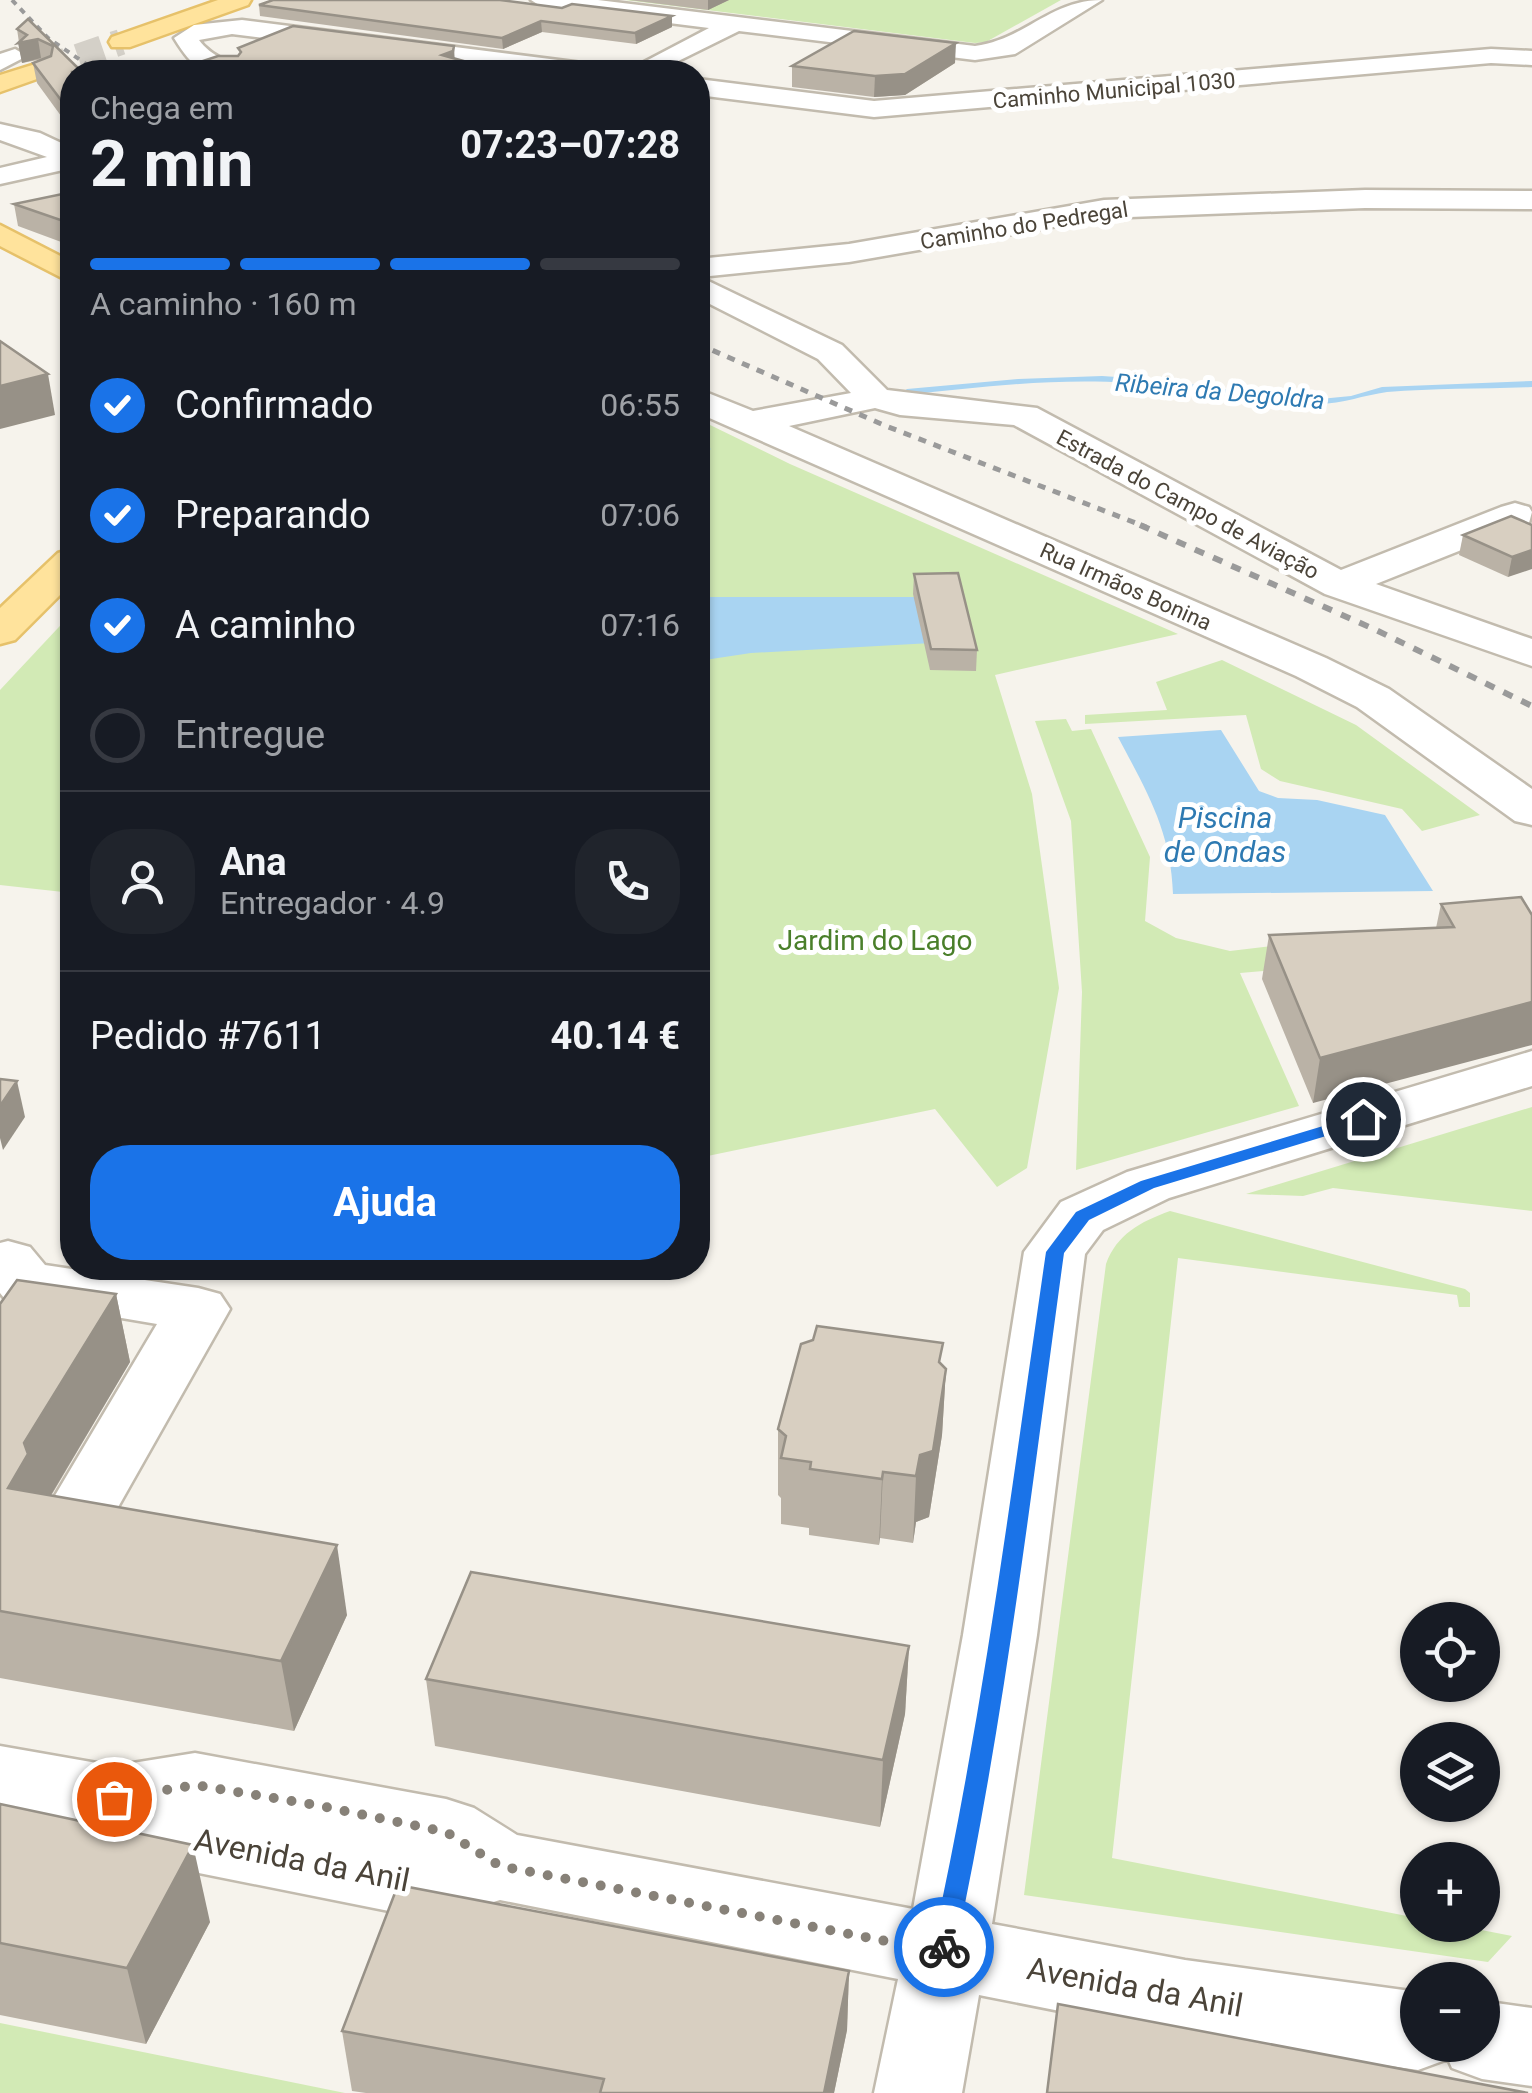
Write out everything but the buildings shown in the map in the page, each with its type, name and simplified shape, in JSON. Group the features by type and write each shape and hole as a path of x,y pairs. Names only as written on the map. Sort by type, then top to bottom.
{"main road":[{"path":"120,42 240,0"},
{"path":"0,84 42,68"},
{"path":"0,234 60,267"},
{"path":"0,631 60,573"}],"street":[{"path":"542,0 975,53 1006,49 1092,0"},
{"path":"662,60 735,24"},
{"path":"201,60 186,38 189,35 208,29 261,28 500,60"},
{"name":"Caminho Municipal 1030","path":"710,88 874,109 1491,56 1532,58"},
{"path":"0,132 30,139 60,153"},
{"path":"0,176 60,162"},
{"name":"Caminho do Pedregal","path":"710,267 849,253 1104,209 1365,199 1532,200"},
{"path":"710,292 830,352 875,397"},
{"name":"Estrada do Campo de Aviação","path":"749,422 837,408 875,397 900,404 1024,416 1339,585 1532,653"},
{"name":"Rua Irmãos Bonina","path":"710,405 1373,698 1532,811"},
{"name":"Estrada do Campo de Aviação","path":"788,439 837,408"},
{"path":"1339,585 1515,516"},
{"path":"918,2093 942,1952 965,1850 1055,1252 1082,1216 1148,1184 1532,1068"},
{"path":"8,1261 26,1282 198,1308 79,1514"},
{"name":"Avenida da Anil","path":"0,1778 114,1799 195,1785 316,1805 446,1832 500,1866 1185,1998 1400,2028"},
{"path":"1500,2043 1532,2047"}],"green space":[{"path":"625,0 1061,0 986,42 975,43"},
{"name":"Jardim do Lago","path":"710,425 790,464 1178,634 995,675 1032,794 1059,988 1027,1168 997,1187 935,1109 710,1156"},
{"path":"60,626 60,892 0,885 0,690"},
{"path":"1222,660 1356,725 1480,815 1422,831 1402,809 1280,781 1261,769 1246,715 1085,724 1085,715 1167,710 1156,682"},
{"path":"1066,719 1072,731 1091,729 1150,857 1145,921 1176,938 1230,951 1273,946 1318,966 1240,973 1299,1106 1076,1170 1082,992 1071,821 1035,721"},
{"path":"1532,1107 1532,1211 1333,1188 1303,1196 1246,1194"},
{"path":"1170,1211 1465,1289 1470,1293 1470,1307 1459,1307 1457,1295 1178,1258 1112,1858 1400,1915 1400,1942 1500,1942 1500,1934 1512,1936 1488,1962 1024,1895 1106,1264 1116,1245 1149,1220"},
{"path":"0,2023 345,2093 0,2093"}],"water":[{"path":"710,597 956,597 967,641 751,653 710,659"},
{"name":"Piscina de Ondas","path":"1221,730 1259,791 1278,798 1317,800 1385,815 1433,891 1173,894 1162,831 1148,794 1118,737"}],"waterway":[{"name":"Ribeira da Degoldra","path":"907,392 1102,379 1320,402 1382,390 1532,384"}],"tunnel":[{"path":"68,60 121,42"},
{"path":"42,69 60,63"}],"railway":[{"path":"12,0 48,38 80,60"},
{"path":"710,349 886,426 1146,527"},
{"path":"1140,525 1376,630 1532,706"}],"way so far":[{"path":"114,1799 195,1785 316,1805 446,1832 500,1866 942,1952 944,1947"}],"route":[{"path":"944,1947 965,1850 1000,1635 1055,1252 1082,1216 1148,1184 1363,1119"}]}
